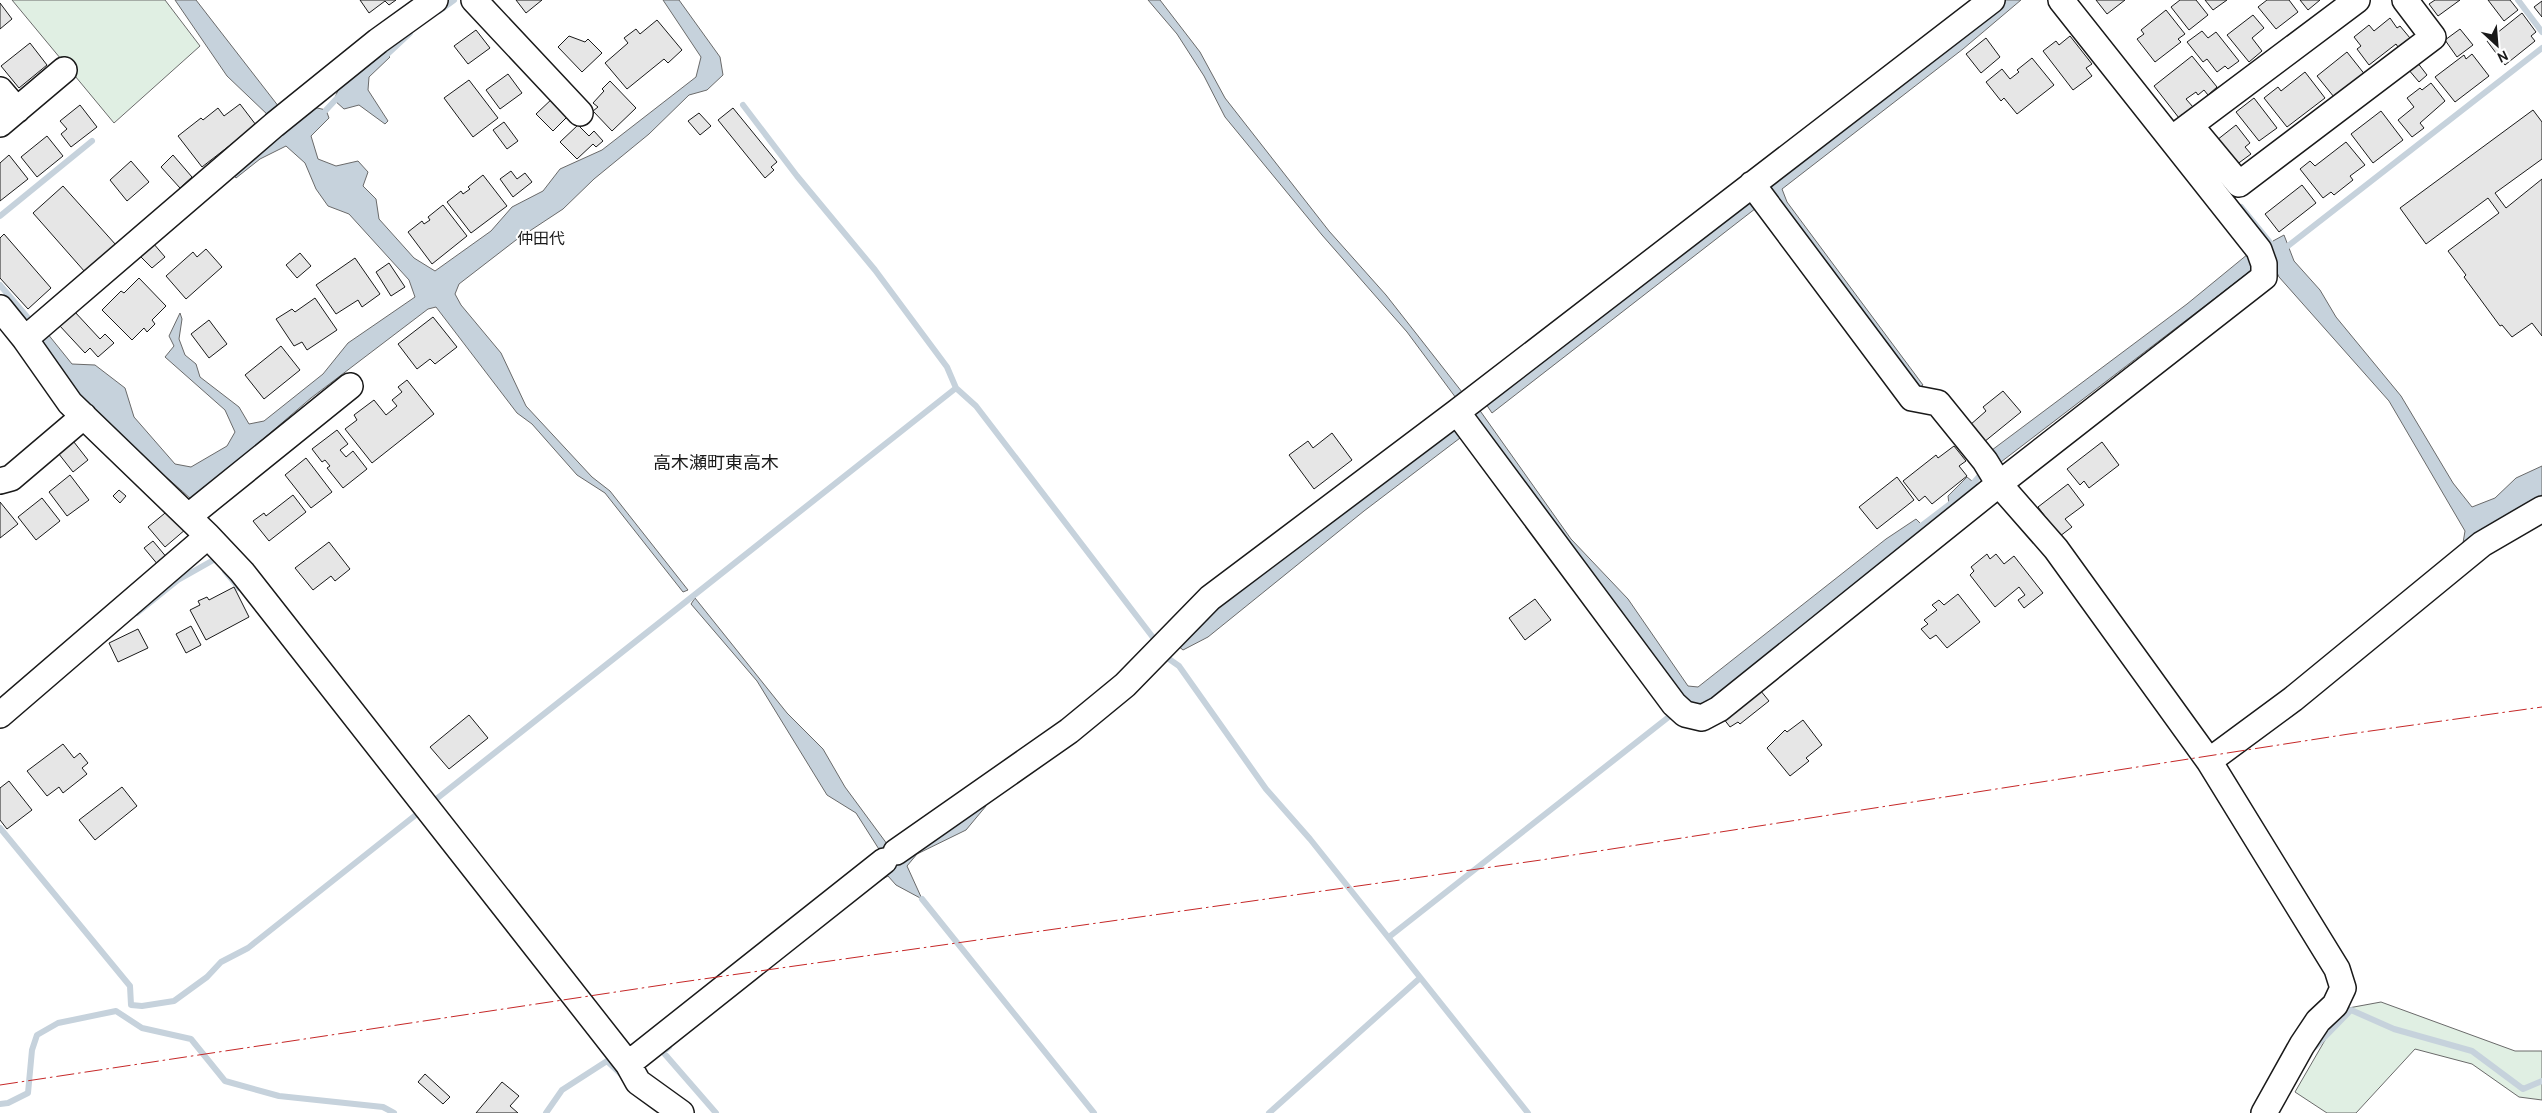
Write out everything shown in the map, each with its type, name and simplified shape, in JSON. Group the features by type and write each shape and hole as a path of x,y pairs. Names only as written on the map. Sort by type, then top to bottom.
{"street":[{"path":"25,338 283,119 378,42 435,0"},
{"path":"474,0 580,113"},
{"path":"628,1064 890,857 1069,731 1125,686 1210,598 1465,406 1992,0"},
{"path":"2060,0 2181,132 2238,184 2433,37 2405,0"},
{"path":"2181,132 2356,0"},
{"path":"0,90 8,117 64,70"},
{"path":"1465,406 1680,709 1702,718 1719,709 1991,472 2264,277 2261,257 2181,132"},
{"path":"1752,184 1912,398 1938,403 1991,472 2056,549 2208,761 2337,969 2343,988 2335,1005 2318,1020 2264,1113"},
{"path":"0,308 25,338 70,403 189,516 242,572 628,1064 638,1082 680,1113"},
{"path":"189,516 350,386"},
{"path":"0,482 11,478 84,416"},
{"path":"2208,761 2293,699 2482,544 2542,509"},
{"path":"0,714 208,536"}],"green space":[{"path":"12,0 165,0 200,46 114,123"},
{"path":"2381,1002 2515,1051 2542,1051 2542,1100 2519,1097 2472,1064 2415,1049 2356,1113 2327,1113 2295,1092 2343,1009"}],"shaded area":[{"path":"175,0 196,0 279,107 313,107 326,110 329,118 311,136 318,159 336,166 358,161 368,172 363,186 376,199 379,219 414,258 435,271 491,231 512,207 543,191 560,169 602,150 696,77 701,57 663,0 679,0 720,57 723,75 707,90 689,95 649,134 594,179 563,209 516,240 459,284 455,294 461,305 501,353 526,406 592,477 610,491 688,590 683,592 605,493 577,475 532,424 517,413 436,307 428,309 311,398 192,500 129,445 88,405 53,361 41,337 47,333 72,364 95,365 125,388 134,417 175,464 191,467 227,446 235,432 225,410 165,357 174,346 169,336 180,313 182,319 179,339 185,355 196,364 200,377 239,407 249,424 264,421 323,374 348,343 415,297 409,280 349,214 328,206 316,189 305,163 286,146 260,159 236,178 232,173 270,117 227,76"},
{"path":"1148,0 1160,0 1200,52 1225,98 1329,231 1386,295 1462,392 1456,398 1407,332 1322,235 1225,117 1204,76 1177,34"},
{"path":"2005,0 2021,0 1963,49 1782,189 1787,202 1923,385 1915,391 1766,185"},
{"path":"385,53 390,57 369,77 368,90 388,121 385,124 359,105 344,109 334,100 339,88"},
{"path":"1755,198 1760,205 1492,413 1484,401"},
{"path":"2284,235 2294,261 2320,290 2336,317 2401,396 2453,483 2472,507 2495,498 2516,478 2542,466 2542,495 2463,543 2465,531 2389,401 2279,277 2266,248 2273,241"},
{"path":"2248,254 2253,269 1997,465 1988,453 2187,304"},
{"path":"1476,405 1571,539 1628,599 1688,686 1698,687 1886,539 1916,519 1927,530 1706,703 1691,704 1668,684 1472,418"},
{"path":"1454,421 1464,435 1364,511 1208,637 1183,650 1177,645 1217,603"},
{"path":"1967,477 1978,486 1950,512 1948,496"},
{"path":"695,598 787,713 823,749 845,787 890,848 882,854 856,813 827,795 757,681 691,604"},
{"path":"976,803 986,806 966,830 917,854 907,866 922,899 896,885 888,876 861,892 870,880"}],"building":[{"path":"360,0 396,0 389,5 385,1 369,13"},
{"path":"516,0 542,0 526,13"},
{"path":"2096,0 2125,0 2107,14"},
{"path":"2180,0 2196,0 2208,15 2189,30 2171,7"},
{"path":"2205,0 2227,0 2213,10"},
{"path":"2267,0 2289,0 2298,12 2276,29 2258,7"},
{"path":"2300,0 2320,0 2308,10"},
{"path":"2435,0 2460,0 2438,16 2429,4"},
{"path":"2488,0 2510,0 2518,10 2504,21"},
{"path":"2542,1 2542,17 2534,7"},
{"path":"0,3 12,19 0,29"},
{"path":"2166,10 2185,34 2178,39 2181,42 2155,62 2137,39 2144,34 2141,30"},
{"path":"2522,13 2536,32 2531,36 2535,41 2505,65 2487,41"},
{"path":"2253,15 2264,28 2252,38 2262,51 2249,62 2227,35"},
{"path":"2390,18 2397,28 2400,26 2410,38 2398,47 2396,44 2369,65 2357,49 2361,46 2354,37 2369,25 2374,31"},
{"path":"657,20 682,50 668,63 664,59 627,89 605,63 628,43 624,38 636,29 640,34"},
{"path":"2460,29 2473,45 2457,57 2445,40"},
{"path":"476,30 490,48 468,64 454,46"},
{"path":"2202,31 2208,38 2216,32 2239,61 2228,69 2225,66 2217,72 2207,59 2203,62 2187,42"},
{"path":"569,36 585,42 588,39 602,53 582,72 558,47"},
{"path":"2070,36 2092,64 2086,68 2092,76 2073,90 2043,51 2056,41 2059,45"},
{"path":"1986,38 2000,57 1981,73 1966,54"},
{"path":"30,43 47,65 19,88 1,66"},
{"path":"2347,52 2366,76 2334,97 2317,76"},
{"path":"2472,54 2489,76 2455,102 2435,77 2464,55 2466,59"},
{"path":"2192,56 2217,87 2208,95 2204,90 2198,95 2196,92 2186,99 2193,107 2179,118 2154,86"},
{"path":"2032,58 2054,85 2017,114 2004,98 2001,101 1986,82 2002,69 2010,79 2019,72 2017,70"},
{"path":"2417,62 2427,75 2419,82 2408,69"},
{"path":"2305,72 2325,98 2287,127 2264,98 2278,87 2281,91"},
{"path":"508,74 522,93 500,109 486,90"},
{"path":"469,80 498,118 473,137 444,98"},
{"path":"610,81 636,108 612,131 593,111 598,107 593,103"},
{"path":"2431,83 2445,101 2420,123 2424,128 2412,137 2398,120 2414,107 2407,98 2420,88 2422,90"},
{"path":"554,97 570,114 553,131 536,114"},
{"path":"2254,98 2277,128 2259,141 2236,112"},
{"path":"240,104 256,125 202,167 178,136 201,118 203,120 218,108 224,116"},
{"path":"80,105 97,127 71,147 61,134 67,129 60,121"},
{"path":"733,108 777,162 771,167 774,170 765,178 718,120"},
{"path":"2533,110 2542,122 2542,159 2495,193 2506,208 2542,179 2542,336 2532,323 2512,337 2502,325 2500,326 2464,277 2466,275 2448,251 2499,213 2488,198 2426,244 2400,208"},
{"path":"2381,111 2403,140 2373,163 2351,134"},
{"path":"699,113 711,126 700,135 688,121"},
{"path":"504,122 518,141 507,149 493,130"},
{"path":"578,125 589,136 594,131 603,141 596,147 593,144 577,159 560,142"},
{"path":"2236,125 2250,143 2245,147 2251,154 2236,165 2217,140"},
{"path":"47,136 63,156 37,177 21,157"},
{"path":"2346,142 2365,165 2350,176 2353,180 2334,195 2331,192 2323,198 2300,169 2310,161 2315,166"},
{"path":"9,155 28,179 0,201 0,163"},
{"path":"173,155 192,177 180,188 161,167"},
{"path":"131,161 149,182 127,201 110,180"},
{"path":"511,171 517,179 525,173 532,182 513,197 500,179"},
{"path":"483,175 507,206 471,233 447,202 461,191 463,194 470,189 468,187"},
{"path":"2302,185 2316,203 2279,232 2265,214"},
{"path":"63,186 116,245 85,272 33,213"},
{"path":"443,205 467,236 432,264 408,232 422,221 424,224 430,220 428,217"},
{"path":"4,234 51,288 28,309 0,278 0,238"},
{"path":"153,243 165,257 152,268 139,255"},
{"path":"206,249 222,267 186,299 166,276 193,252 197,257"},
{"path":"300,253 311,266 297,278 286,265"},
{"path":"355,258 380,294 362,307 358,300 336,314 316,285"},
{"path":"389,263 405,287 391,296 376,272"},
{"path":"139,278 166,306 152,320 155,324 147,332 144,328 132,340 102,310 121,291 124,293"},
{"path":"315,298 337,330 307,350 302,342 294,346 276,319 292,309 295,312"},
{"path":"74,311 100,339 105,334 114,343 98,357 90,348 85,353 59,325"},
{"path":"433,317 457,347 435,364 430,359 417,369 398,344"},
{"path":"209,320 227,344 209,358 191,334"},
{"path":"281,346 300,370 264,399 245,375"},
{"path":"407,380 434,414 372,463 345,429 357,420 354,415 374,400 386,415 397,406 392,400 402,392 398,387"},
{"path":"2003,391 2021,412 1984,442 1970,425 1986,411 1983,407"},
{"path":"337,430 348,444 340,450 346,457 353,451 367,469 343,488 327,468 330,466 325,460 322,462 312,449"},
{"path":"1332,433 1352,460 1314,489 1289,455 1308,441 1313,448"},
{"path":"70,437 88,460 73,472 55,449"},
{"path":"2102,442 2119,465 2089,488 2084,481 2080,485 2067,469"},
{"path":"1954,446 1966,461 1959,466 1967,476 1932,504 1925,496 1919,501 1903,481 1936,455 1938,458"},
{"path":"306,458 332,492 311,508 285,475"},
{"path":"70,475 89,500 67,516 49,492"},
{"path":"1897,477 1914,500 1877,529 1859,507"},
{"path":"2068,484 2084,505 2065,519 2072,527 2060,536 2038,507"},
{"path":"119,490 126,496 120,503 113,496"},
{"path":"293,495 306,512 269,541 253,521 264,513 266,516"},
{"path":"42,498 60,521 36,540 18,517"},
{"path":"0,502 18,524 0,538"},
{"path":"170,509 186,529 165,547 148,527"},
{"path":"153,541 168,559 159,566 144,548"},
{"path":"329,542 350,569 335,581 331,576 313,590 295,568"},
{"path":"1987,554 1990,559 1996,554 2004,564 2014,556 2043,593 2024,608 2018,600 2025,595 2019,587 1995,607 1970,575 1974,571 1971,567"},
{"path":"234,587 249,617 206,640 190,610 200,605 198,601 207,597 209,600"},
{"path":"1958,594 1980,622 1947,648 1936,635 1930,639 1921,629 1928,624 1924,620 1937,610 1932,605 1939,600 1944,605"},
{"path":"1535,599 1551,620 1525,640 1509,618"},
{"path":"191,626 201,645 186,653 176,634"},
{"path":"138,629 148,648 118,662 109,643"},
{"path":"1756,685 1769,701 1740,724 1738,722 1730,727 1720,714"},
{"path":"469,715 488,738 449,769 430,747"},
{"path":"1803,720 1822,745 1806,758 1809,761 1790,776 1767,748 1785,730 1787,732"},
{"path":"63,744 74,758 80,753 88,763 82,768 87,774 63,793 59,787 47,796 27,771"},
{"path":"9,781 32,810 7,829 0,820 0,788"},
{"path":"122,787 137,806 95,840 79,820"},
{"path":"425,1074 450,1097 443,1104 418,1082"},
{"path":"502,1082 519,1096 510,1106 518,1113 476,1113"}],"waterway":[{"path":"439,11 454,0"},
{"path":"2518,0 2542,32"},
{"path":"380,61 410,33"},
{"path":"2284,249 2542,48"},
{"path":"326,110 340,95"},
{"path":"743,105 797,176 875,270 947,367 956,388 976,406 1158,644"},
{"path":"0,216 92,141"},
{"path":"2241,207 2276,250"},
{"path":"0,285 34,325"},
{"path":"430,804 956,388"},
{"path":"1969,488 1984,471"},
{"path":"1916,530 1954,501"},
{"path":"137,613 178,580 217,558 220,562"},
{"path":"225,571 239,588"},
{"path":"1169,659 1179,666 1266,789 1310,839 1528,1113"},
{"path":"1389,937 1675,712"},
{"path":"0,828 130,986 131,1005 142,1006 174,1001 207,977 221,962 248,948 422,810"},
{"path":"922,899 1094,1113"},
{"path":"1269,1113 1420,978"},
{"path":"2315,1047 2351,1010 2394,1029 2472,1051 2523,1089 2542,1081"},
{"path":"0,1104 8,1103 28,1093 32,1050 37,1035 58,1023 116,1011 142,1028 191,1039 225,1081 279,1096 383,1107 394,1113"},
{"path":"669,1047 663,1052 716,1113"},
{"path":"546,1113 562,1090 607,1061 623,1076"}],"power":[{"path":"0,1085 682,982 1541,860 2349,734 2542,707"}],"district":[{"name":"仲田代","path":"541,238"},
{"name":"高木瀬町東高木","path":"716,463"}]}
